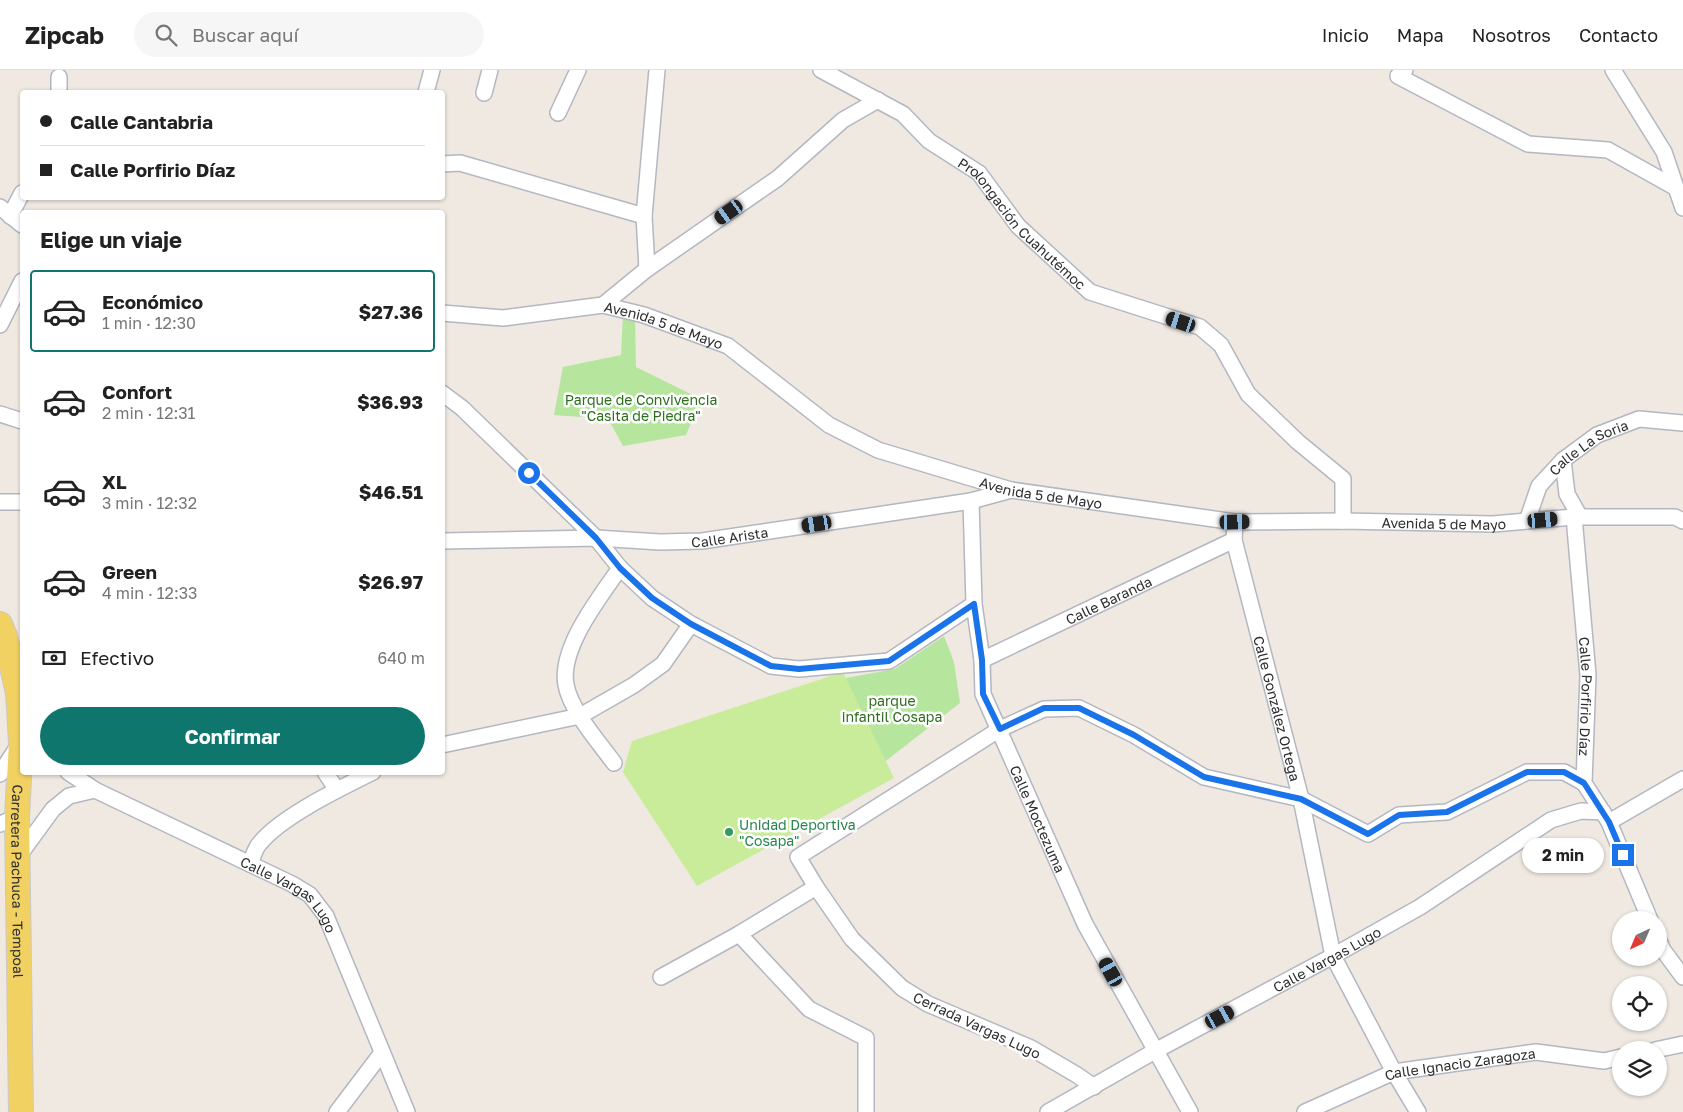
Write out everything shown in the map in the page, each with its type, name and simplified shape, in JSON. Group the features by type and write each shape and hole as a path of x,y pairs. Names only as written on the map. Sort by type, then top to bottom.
{"main road":[{"name":"Carretera Pachuca - Tempoal","path":"0,624 5,636 18,693 20,718"},
{"name":"Carretera Pachuca - Tempoal","path":"20,754 8,821 18,857 21,1112"}],"street":[{"path":"427,90 432,70"},
{"path":"484,93 490,70"},
{"path":"558,113 578,70"},
{"path":"647,269 644,216 658,70"},
{"path":"1613,70 1664,152 1683,208"},
{"name":"Prolongación Cuahutémoc","path":"828,72 903,114 928,141 980,173 1018,226 1090,292 1200,328 1222,345 1248,394 1298,442 1343,479 1343,521"},
{"path":"1401,73 1528,144 1608,150 1676,188"},
{"path":"603,305 647,269 778,178 843,120 878,100"},
{"path":"445,164 460,163 644,216"},
{"path":"20,195 5,211 20,224"},
{"path":"0,325 20,285"},
{"name":"Avenida 5 de Mayo","path":"445,313 502,318 603,305 644,315 728,346 829,425 878,450 1011,490 1235,522 1343,521 1493,524 1577,517 1675,517 1683,521"},
{"path":"445,395 462,408 596,538 620,568 652,598 691,624 771,666 799,669 889,661 974,604"},
{"path":"0,414 20,420"},
{"name":"Calle La Soria","path":"1527,521 1539,486 1563,460 1597,435 1639,419 1683,423"},
{"path":"1563,460 1567,494 1577,517"},
{"name":"Calle Arista","path":"445,541 596,538 660,542 702,541 970,502 1011,490"},
{"path":"0,502 20,502"},
{"name":"Calle Moctezuma","path":"970,502 974,604 982,660 983,694 1085,924 1190,1112"},
{"name":"Calle Porfirio Díaz","path":"1577,517 1588,675 1584,783"},
{"name":"Calle González Ortega","path":"1235,522 1234,540 1301,799 1333,956 1394,1072 1418,1112"},
{"name":"Calle Baranda","path":"982,660 1234,540"},
{"path":"614,763 580,716 566,684 569,656 583,622 620,568"},
{"path":"445,744 580,716 634,685 663,664 691,624"},
{"path":"1000,729 1044,708 1079,708 1134,735 1204,777 1301,799 1368,834 1399,815 1447,812 1527,772 1564,772 1584,783 1606,817 1646,911"},
{"name":"Cerrada Vargas Lugo","path":"1000,729 798,857 852,939 902,988 928,1004 1032,1048 1094,1087"},
{"path":"0,774 20,746"},
{"name":"Calle Vargas Lugo","path":"72,775 95,790 250,864 310,895 326,916 381,1054 407,1112"},
{"path":"327,775 336,790"},
{"path":"250,864 258,844 272,830 336,790 366,775"},
{"path":"1606,817 1683,779"},
{"path":"18,857 54,809 69,796 95,790"},
{"name":"Calle Vargas Lugo","path":"1048,1112 1155,1051 1333,956 1420,907 1551,820 1581,811 1606,817"},
{"path":"661,978 739,934 816,887"},
{"path":"739,934 809,1009 866,1038 866,1112"},
{"path":"1668,957 1683,977"},
{"path":"1667,1047 1683,1044"},
{"name":"Calle Ignacio Zaragoza","path":"1305,1112 1394,1072 1536,1052 1604,1061 1612,1059"},
{"path":"337,1112 381,1054"}],"green space":[{"name":"Parque de Convivencia \"Casita de Piedra\"","path":"623,315 635,317 636,367 701,399 686,435 623,446 605,413 581,417 554,415 563,367 621,355"},
{"name":"parque infantil Cosapa","path":"944,636 954,662 960,703 882,764 840,679 895,669"},
{"name":"Unidad Deportiva \"Cosapa\"","path":"843,672 894,778 697,886 623,772 632,741"}],"place":[{"name":"Unidad Deportiva \"Cosapa\"","path":"729,832"}],"route":[{"path":"529,473 596,538 620,568 652,598 691,624 771,666 799,669 889,661 974,604 982,660 983,694 1000,729 1044,708 1079,708 1134,735 1204,777 1301,799 1368,834 1399,815 1447,812 1527,772 1564,772 1584,783 1609,822 1623,855"}]}
